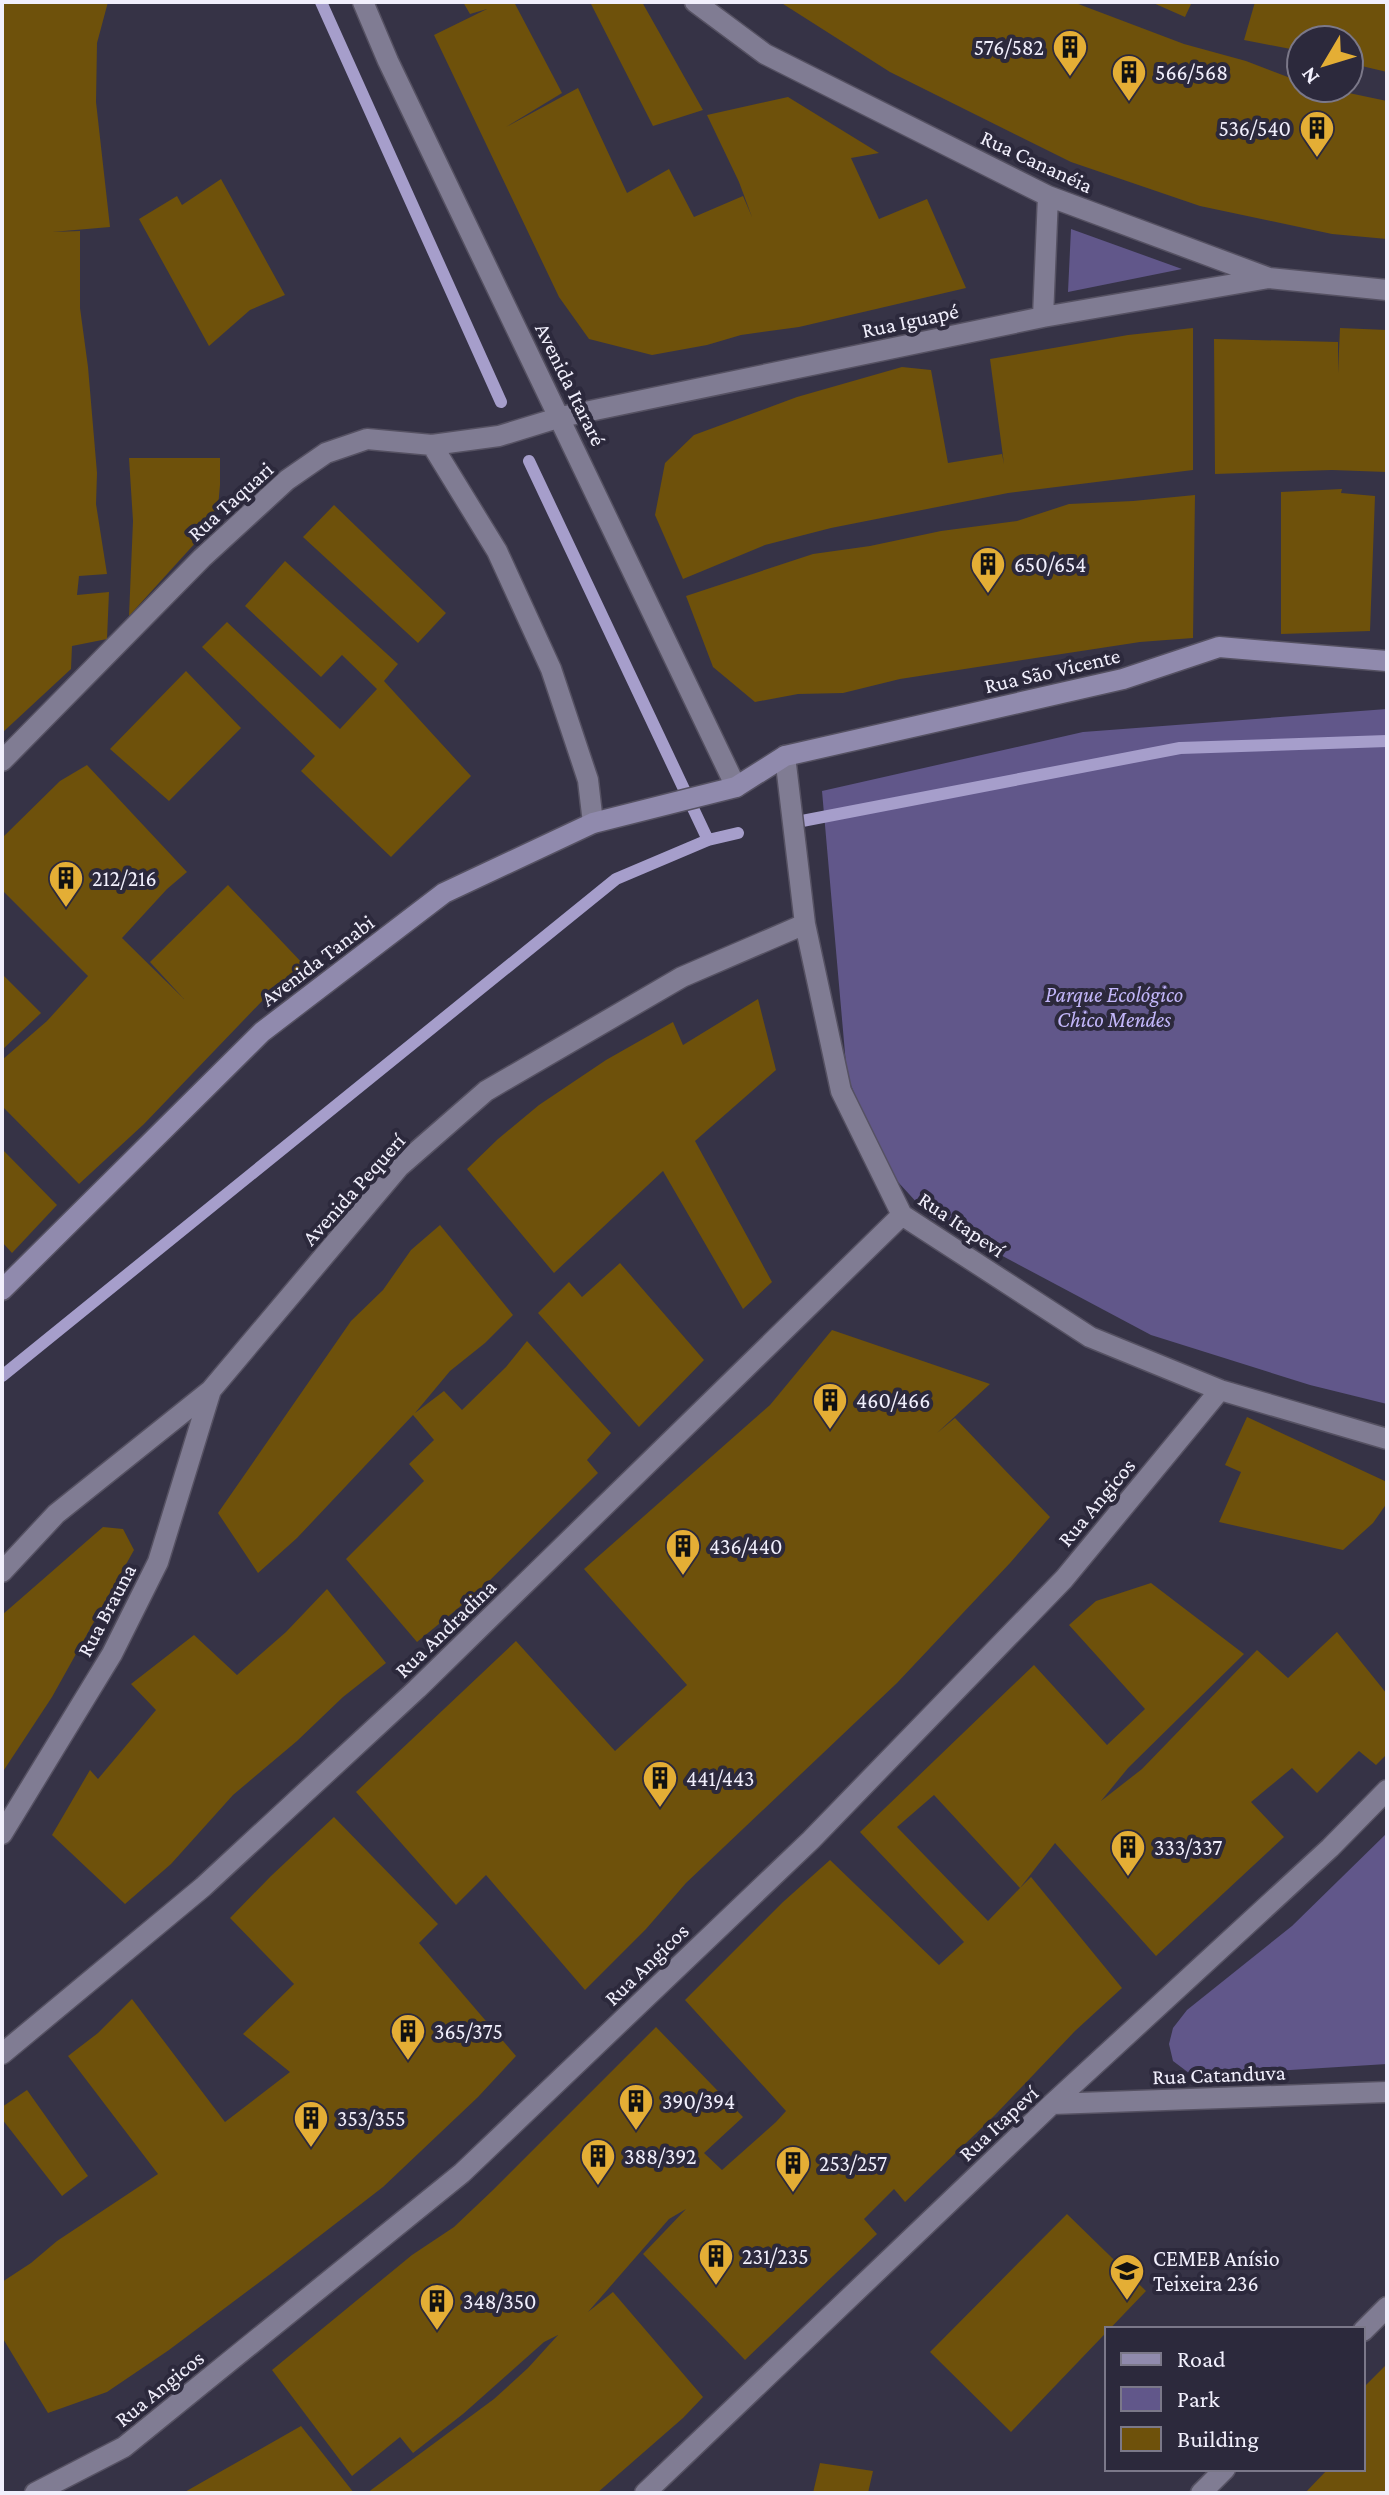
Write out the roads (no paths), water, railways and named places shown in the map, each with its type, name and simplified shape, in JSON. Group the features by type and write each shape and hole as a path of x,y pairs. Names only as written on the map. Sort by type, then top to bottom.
{"street":[{"name":"Avenida Itararé","path":"363,2 388,61 736,787"},
{"name":"Rua Cananéia","path":"695,2 765,54 1048,196 1269,278 1387,290"},
{"path":"1043,317 1048,196"},
{"name":"Rua Iguapé","path":"561,417 1043,317 1269,278"},
{"name":"Rua Taquari","path":"2,761 202,558 287,480 326,453 367,439 432,445 499,436 561,417"},
{"path":"432,445 497,551 551,669 588,780 593,823"},
{"name":"Rua São Vicente","path":"736,787 785,756 1123,679 1219,647 1387,661"},
{"name":"Rua Itapeví","path":"785,756 805,924 841,1091 902,1215 1090,1337 1220,1390 1387,1439"},
{"name":"Avenida Tanabi","path":"2,1290 262,1032 444,893 593,823 736,787"},
{"name":"Avenida Pequerí","path":"2,1572 56,1514 211,1390 399,1167 486,1091 682,977 805,924"},
{"name":"Rua Andradina","path":"2,2054 203,1887 417,1689 902,1215"},
{"name":"Rua Brauna","path":"2,1834 112,1654 158,1562 211,1390"},
{"name":"Rua Angicos","path":"35,2493 124,2447 462,2173 811,1840 1064,1579 1220,1390"},
{"name":"Rua Itapeví","path":"645,2493 1052,2104 1330,1848 1387,1790"},
{"name":"Rua Catanduva","path":"1052,2104 1387,2092"},
{"path":"1365,2329 1387,2307"},
{"path":"1201,2493 1223,2471"}],"waterway":[{"path":"321,2 501,402"},
{"path":"529,461 708,840"},
{"path":"802,821 1180,748 1387,741"},
{"path":"2,1376 616,879 708,840 738,833"}],"place":[{"name":"576/582","path":"1070,78"},
{"name":"566/568","path":"1129,103"},
{"name":"536/540","path":"1317,159"},
{"name":"650/654","path":"988,595"},
{"name":"212/216","path":"66,909"},
{"name":"460/466","path":"830,1431"},
{"name":"436/440","path":"683,1577"},
{"name":"441/443","path":"660,1809"},
{"name":"333/337","path":"1128,1878"},
{"name":"365/375","path":"408,2062"},
{"name":"390/394","path":"636,2132"},
{"name":"353/355","path":"311,2149"},
{"name":"388/392","path":"598,2187"},
{"name":"253/257","path":"793,2194"},
{"name":"231/235","path":"716,2287"},
{"name":"CEMEB Anísio Teixeira 236","path":"1127,2302"},
{"name":"348/350","path":"437,2332"}],"park label":[{"name":"Parque Ecológico Chico Mendes","path":"1114,1006"}]}
